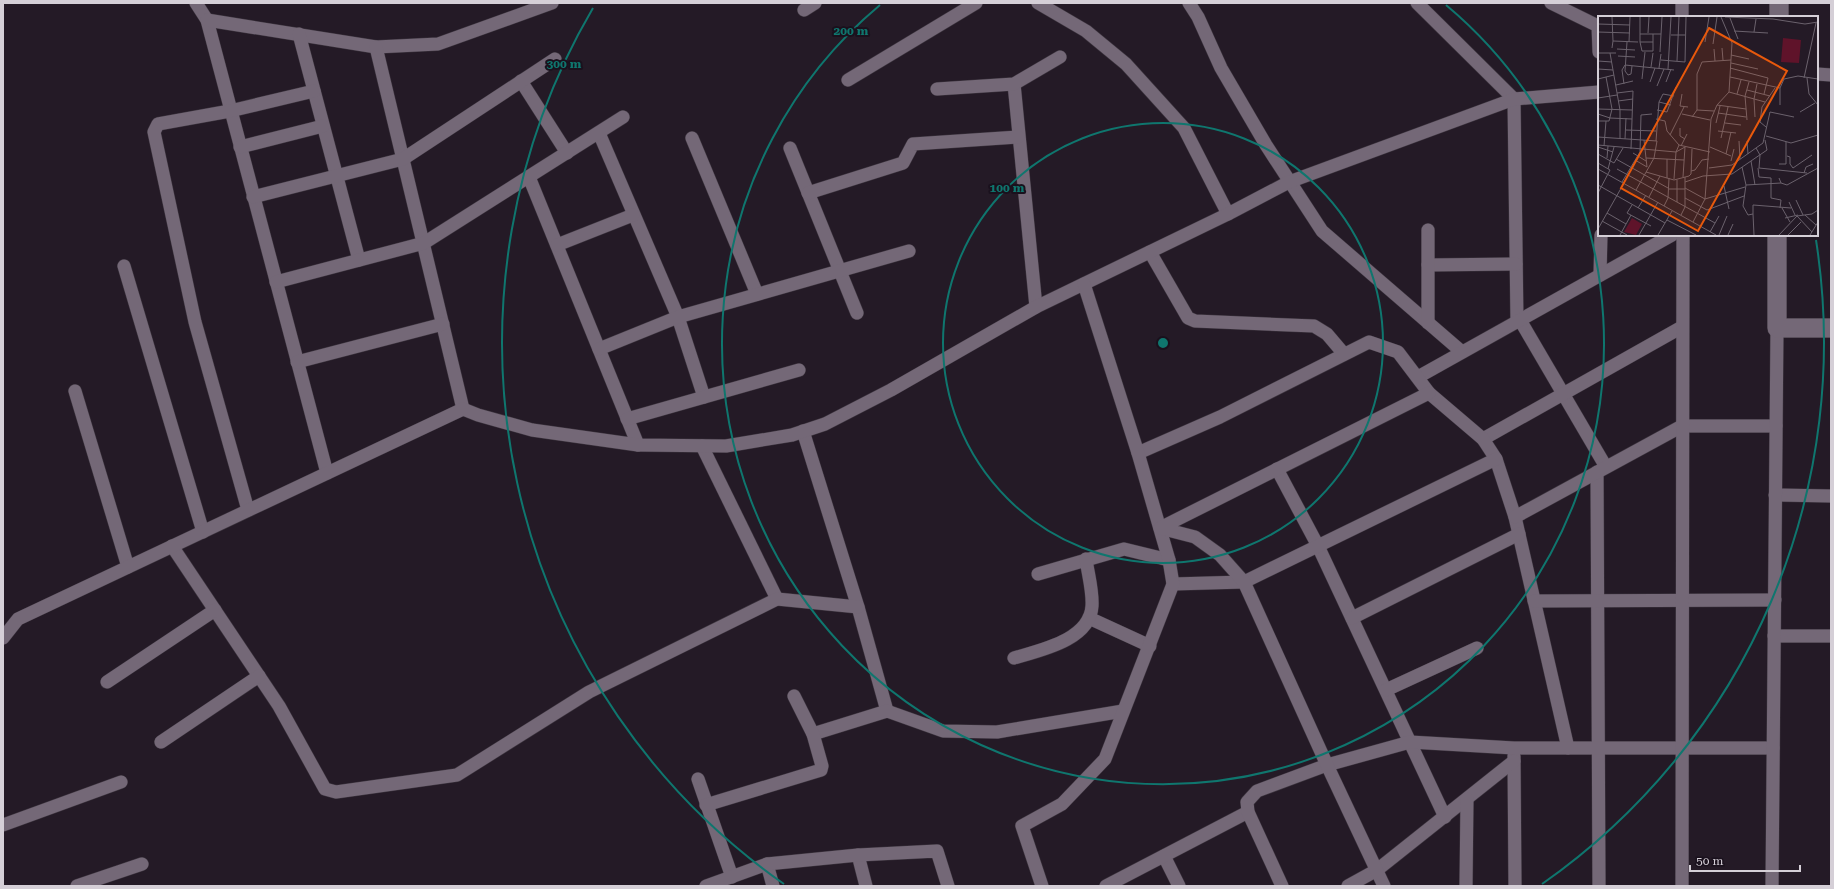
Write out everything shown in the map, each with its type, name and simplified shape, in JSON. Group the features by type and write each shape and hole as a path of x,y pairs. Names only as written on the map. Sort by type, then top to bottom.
{"street":[{"path":"196,3 207,20 327,473"},
{"path":"207,20 376,47 438,44 552,3"},
{"path":"848,80 976,3"},
{"path":"1038,3 1086,31 1126,64 1184,128 1228,214"},
{"path":"1188,3 1198,18 1221,68 1266,145 1322,231 1462,352"},
{"path":"1417,3 1514,99 1516,264 1519,321 1564,395 1601,469 1598,601 1599,886"},
{"path":"1551,3 1598,26"},
{"path":"1682,3 1682,16"},
{"path":"1779,3 1779,16"},
{"path":"299,34 359,260"},
{"path":"376,47 463,409"},
{"path":"937,89 1014,84 1060,57"},
{"path":"254,197 403,159 555,59"},
{"path":"1818,74 1831,74"},
{"path":"521,81 567,153"},
{"path":"1014,84 1018,137 1036,307"},
{"path":"248,510 195,322 154,132 158,124 230,111 314,91"},
{"path":"3,638 18,619 463,409 478,415 532,430 638,445 726,446 792,435 825,424 891,390 1036,307 1228,214 1289,182 1514,99 1598,92"},
{"path":"276,282 424,243 623,117"},
{"path":"240,147 323,126"},
{"path":"599,133 678,317 704,397"},
{"path":"808,193 903,164 913,144 1018,137"},
{"path":"692,138 757,294"},
{"path":"790,148 857,313"},
{"path":"529,177 638,445"},
{"path":"556,245 633,214"},
{"path":"1428,230 1428,323"},
{"path":"1600,236 1600,275"},
{"path":"1418,377 1670,236"},
{"path":"1682,236 1682,886"},
{"path":"1772,886 1777,236"},
{"path":"599,349 678,317 909,252"},
{"path":"1150,252 1188,318 1195,321 1314,326 1327,334 1344,354"},
{"path":"1428,265 1516,264"},
{"path":"124,266 203,532"},
{"path":"1042,886 1022,826 1062,804 1105,759 1173,584 1169,560 1138,453 1084,284"},
{"path":"297,362 443,324"},
{"path":"1484,439 1682,327"},
{"path":"1776,328 1831,328"},
{"path":"1138,453 1220,417 1369,342 1398,352 1429,393 1484,439 1496,459 1514,517 1568,748"},
{"path":"628,419 799,370"},
{"path":"75,391 128,567"},
{"path":"1160,528 1429,393"},
{"path":"1514,517 1682,426 1776,426"},
{"path":"803,431 858,607 887,710"},
{"path":"702,446 777,599"},
{"path":"1173,584 1244,582 1496,459"},
{"path":"1277,469 1318,546 1445,817"},
{"path":"1775,495 1831,496"},
{"path":"1160,528 1195,537 1220,555 1244,582 1384,886"},
{"path":"1352,618 1518,534"},
{"path":"172,546 279,706 325,789 336,792 457,775 589,692 777,599 858,607"},
{"path":"1038,574 1124,548 1169,560"},
{"path":"1014,658 1049,648 1074,636 1089,618 1092,606 1086,560"},
{"path":"1534,601 1774,600"},
{"path":"108,682 215,610"},
{"path":"1089,618 1150,646"},
{"path":"1774,636 1831,636"},
{"path":"1386,690 1477,648"},
{"path":"160,742 259,676"},
{"path":"706,805 821,770 822,766 812,734 794,696"},
{"path":"812,734 887,710 943,731 997,732 1123,711"},
{"path":"1282,886 1248,812 1247,802 1256,791 1327,765 1410,742 1514,748 1773,748"},
{"path":"1514,748 1516,886"},
{"path":"1348,886 1377,870 1514,761"},
{"path":"698,779 732,877"},
{"path":"3,825 121,782"},
{"path":"1466,886 1467,799"},
{"path":"1106,886 1248,812"},
{"path":"706,886 766,864 858,855 937,851 948,886"},
{"path":"858,855 866,886"},
{"path":"1164,856 1179,886"},
{"path":"77,886 142,864"},
{"path":"766,864 773,886"}]}
